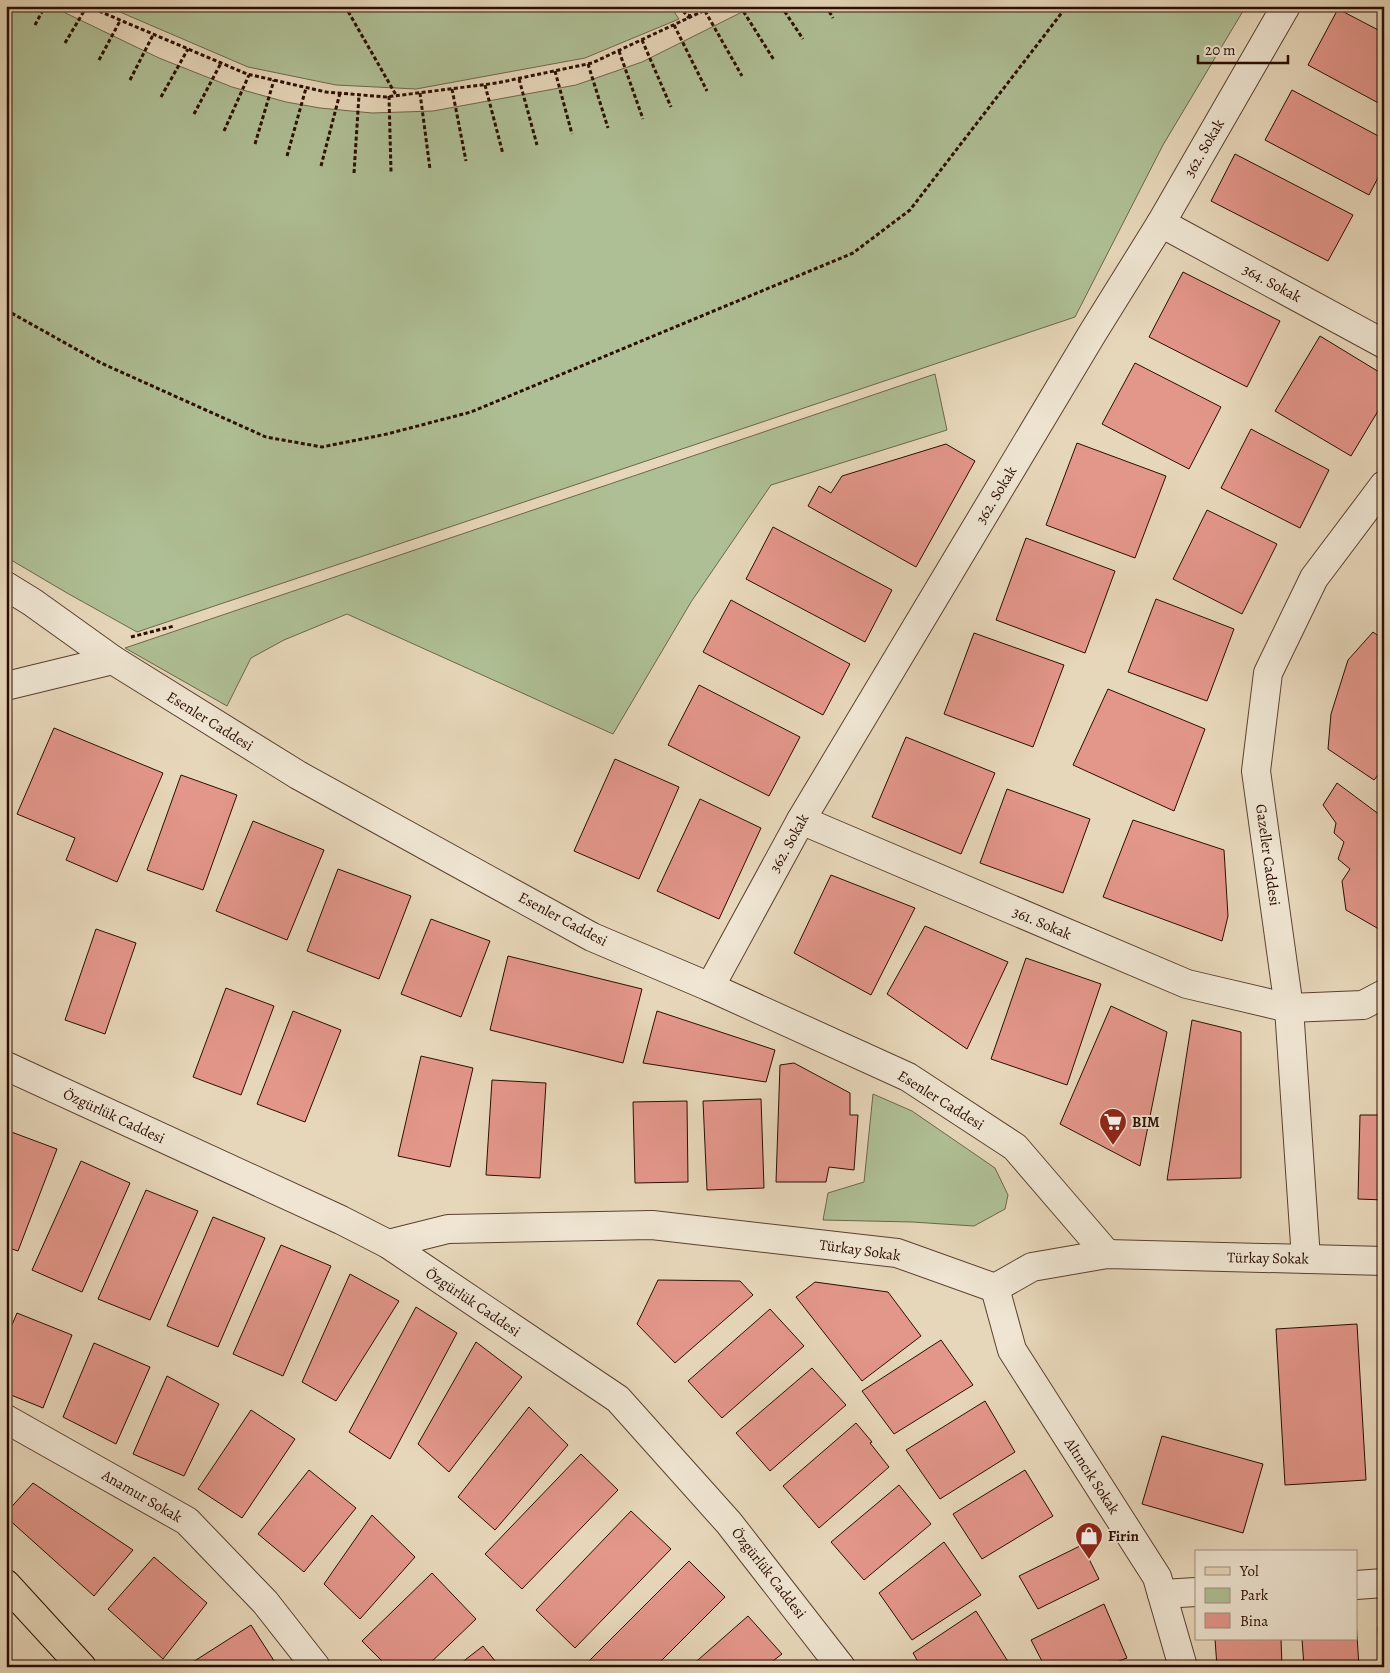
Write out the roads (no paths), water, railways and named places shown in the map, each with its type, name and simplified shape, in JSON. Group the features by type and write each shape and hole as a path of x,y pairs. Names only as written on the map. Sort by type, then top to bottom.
{"main road":[{"path":"6,1584 82,1667"}],"street":[{"name":"362. Sokak","path":"710,987 801,820 1092,334 1161,223 1286,6"},
{"name":"364. Sokak","path":"1161,223 1384,344"},
{"name":"Gazeller Caddesi","path":"1306,1259 1289,1008 1256,771 1268,673 1314,578 1384,485"},
{"name":"Esenler Caddesi","path":"6,586 119,649 298,775 592,937 710,987 908,1077 1016,1147 1107,1254"},
{"path":"6,686 119,649"},
{"name":"361. Sokak","path":"801,820 1187,984 1289,1008 1364,1005 1384,994"},
{"name":"Özgürlük Caddesi","path":"6,1066 341,1220 388,1244 618,1399 729,1523 841,1667"},
{"name":"Türkay Sokak","path":"388,1244 448,1229 652,1225 897,1253 995,1288 1032,1267 1107,1254 1384,1261"},
{"name":"Altıncık Sokak","path":"995,1288 1012,1350 1157,1577 1183,1667"},
{"name":"Anamur Sokak","path":"6,1419 187,1521 265,1602 316,1667"},
{"path":"1358,1585 1384,1583"},
{"path":"1162,1594 1195,1592"}],"place":[{"name":"BIM","path":"1113,1146"},
{"name":"Firin","path":"1089,1560"}]}
